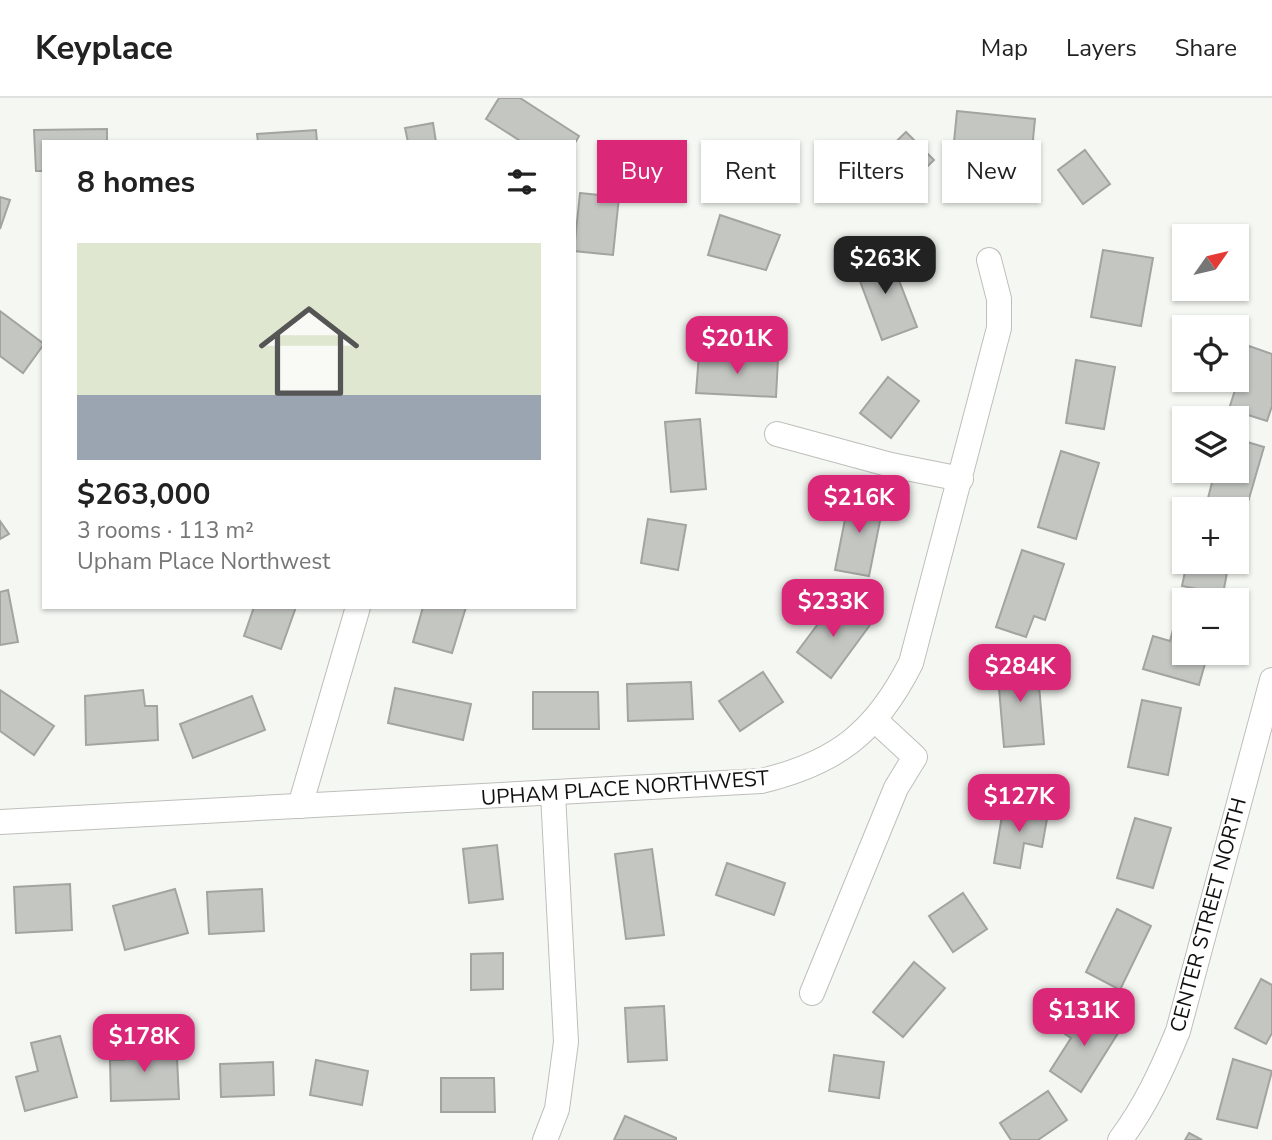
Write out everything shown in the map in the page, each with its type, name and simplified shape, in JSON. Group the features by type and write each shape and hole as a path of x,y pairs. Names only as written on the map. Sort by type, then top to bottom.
{"street":[{"name":"UPHAM PLACE NORTHWEST","path":"0,822 761,782 792,774 824,761 858,737 875,720 896,693 911,663 999,328 999,299 989,260"},
{"path":"777,434 891,465 961,479"},
{"path":"300,806 357,609"},
{"name":"CENTER STREET NORTH","path":"1119,1140 1159,1077 1178,1031 1272,680"},
{"path":"812,992 896,788 915,757 875,720"},
{"path":"545,1140 557,1109 566,1042 554,794"}],"building":[{"path":"499,98 520,98 579,136 576,141 519,140 486,119"},
{"path":"957,111 1035,119 1033,140 954,140"},
{"path":"433,123 436,140 408,140 405,128"},
{"path":"107,129 107,140 42,140 42,171 36,171 34,130"},
{"path":"316,130 317,140 258,140 257,134"},
{"path":"906,132 914,140 898,140"},
{"path":"1085,150 1110,184 1083,204 1058,170"},
{"path":"928,154 934,160 928,166"},
{"path":"580,193 597,195 597,203 618,203 613,255 576,251"},
{"path":"0,197 10,200 0,229"},
{"path":"720,215 780,235 766,270 708,255"},
{"path":"1103,250 1153,258 1141,326 1091,317"},
{"path":"888,252 917,327 882,340 854,265"},
{"path":"0,311 42,342 42,347 23,373 0,356"},
{"path":"1249,346 1272,354 1272,406 1267,421 1249,415 1249,406 1230,406 1234,392 1249,392"},
{"path":"699,354 778,359 776,397 696,393"},
{"path":"1076,360 1115,367 1104,429 1066,423"},
{"path":"888,377 919,401 891,438 860,413"},
{"path":"700,419 706,489 671,492 665,422"},
{"path":"1249,443 1264,447 1249,499 1208,497 1212,483 1249,483"},
{"path":"1061,451 1099,463 1076,539 1038,527"},
{"path":"850,494 884,501 869,576 835,570"},
{"path":"648,519 686,525 678,570 641,563"},
{"path":"0,521 9,534 0,539"},
{"path":"1022,550 1064,564 1045,620 1034,616 1026,637 996,627"},
{"path":"1184,574 1227,574 1224,588 1182,586"},
{"path":"8,590 18,642 0,645 0,592"},
{"path":"836,600 870,625 831,678 797,652"},
{"path":"253,609 295,609 281,649 244,636"},
{"path":"422,609 465,609 452,653 413,642"},
{"path":"1172,634 1172,665 1205,665 1199,685 1143,669 1153,636 1170,641"},
{"path":"1037,662 1044,744 1004,747 997,665"},
{"path":"763,672 783,702 740,731 719,701"},
{"path":"691,682 693,719 628,721 627,684"},
{"path":"395,688 471,704 463,740 388,723"},
{"path":"0,690 54,726 34,755 0,731"},
{"path":"143,690 145,706 157,706 158,740 86,745 85,696"},
{"path":"533,692 598,692 599,729 533,729"},
{"path":"252,696 265,730 193,758 180,724"},
{"path":"1142,700 1181,708 1168,775 1128,767"},
{"path":"1004,804 1048,813 1042,847 1024,843 1020,868 994,863"},
{"path":"1135,818 1171,828 1153,888 1117,878"},
{"path":"497,845 503,899 469,903 463,849"},
{"path":"652,849 664,935 626,939 615,854"},
{"path":"727,863 785,883 774,915 716,895"},
{"path":"70,884 72,930 16,933 14,887"},
{"path":"175,889 188,933 125,950 113,906"},
{"path":"262,889 264,931 209,934 207,892"},
{"path":"963,893 987,929 953,952 929,916"},
{"path":"1117,909 1151,926 1120,990 1086,972"},
{"path":"503,953 503,989 471,990 471,954"},
{"path":"914,962 945,988 903,1037 873,1012"},
{"path":"1261,979 1272,985 1272,1033 1266,1044 1235,1028"},
{"path":"1080,1004 1120,1030 1081,1092 1050,1071 1071,1038 1065,1034"},
{"path":"664,1006 667,1060 628,1062 625,1008"},
{"path":"60,1036 77,1097 25,1111 16,1077 38,1071 31,1043"},
{"path":"157,1041 157,1058 177,1058 179,1099 111,1101 110,1060 124,1060 124,1042"},
{"path":"834,1055 884,1062 879,1098 829,1091"},
{"path":"1233,1059 1272,1071 1257,1128 1217,1119"},
{"path":"316,1060 368,1071 362,1105 310,1095"},
{"path":"273,1062 274,1095 221,1097 220,1064"},
{"path":"441,1078 494,1078 495,1112 441,1112"},
{"path":"1048,1091 1067,1120 1038,1140 1011,1140 1000,1123"},
{"path":"625,1116 676,1138 676,1140 614,1140"},
{"path":"1189,1133 1202,1140 1185,1140"}]}
